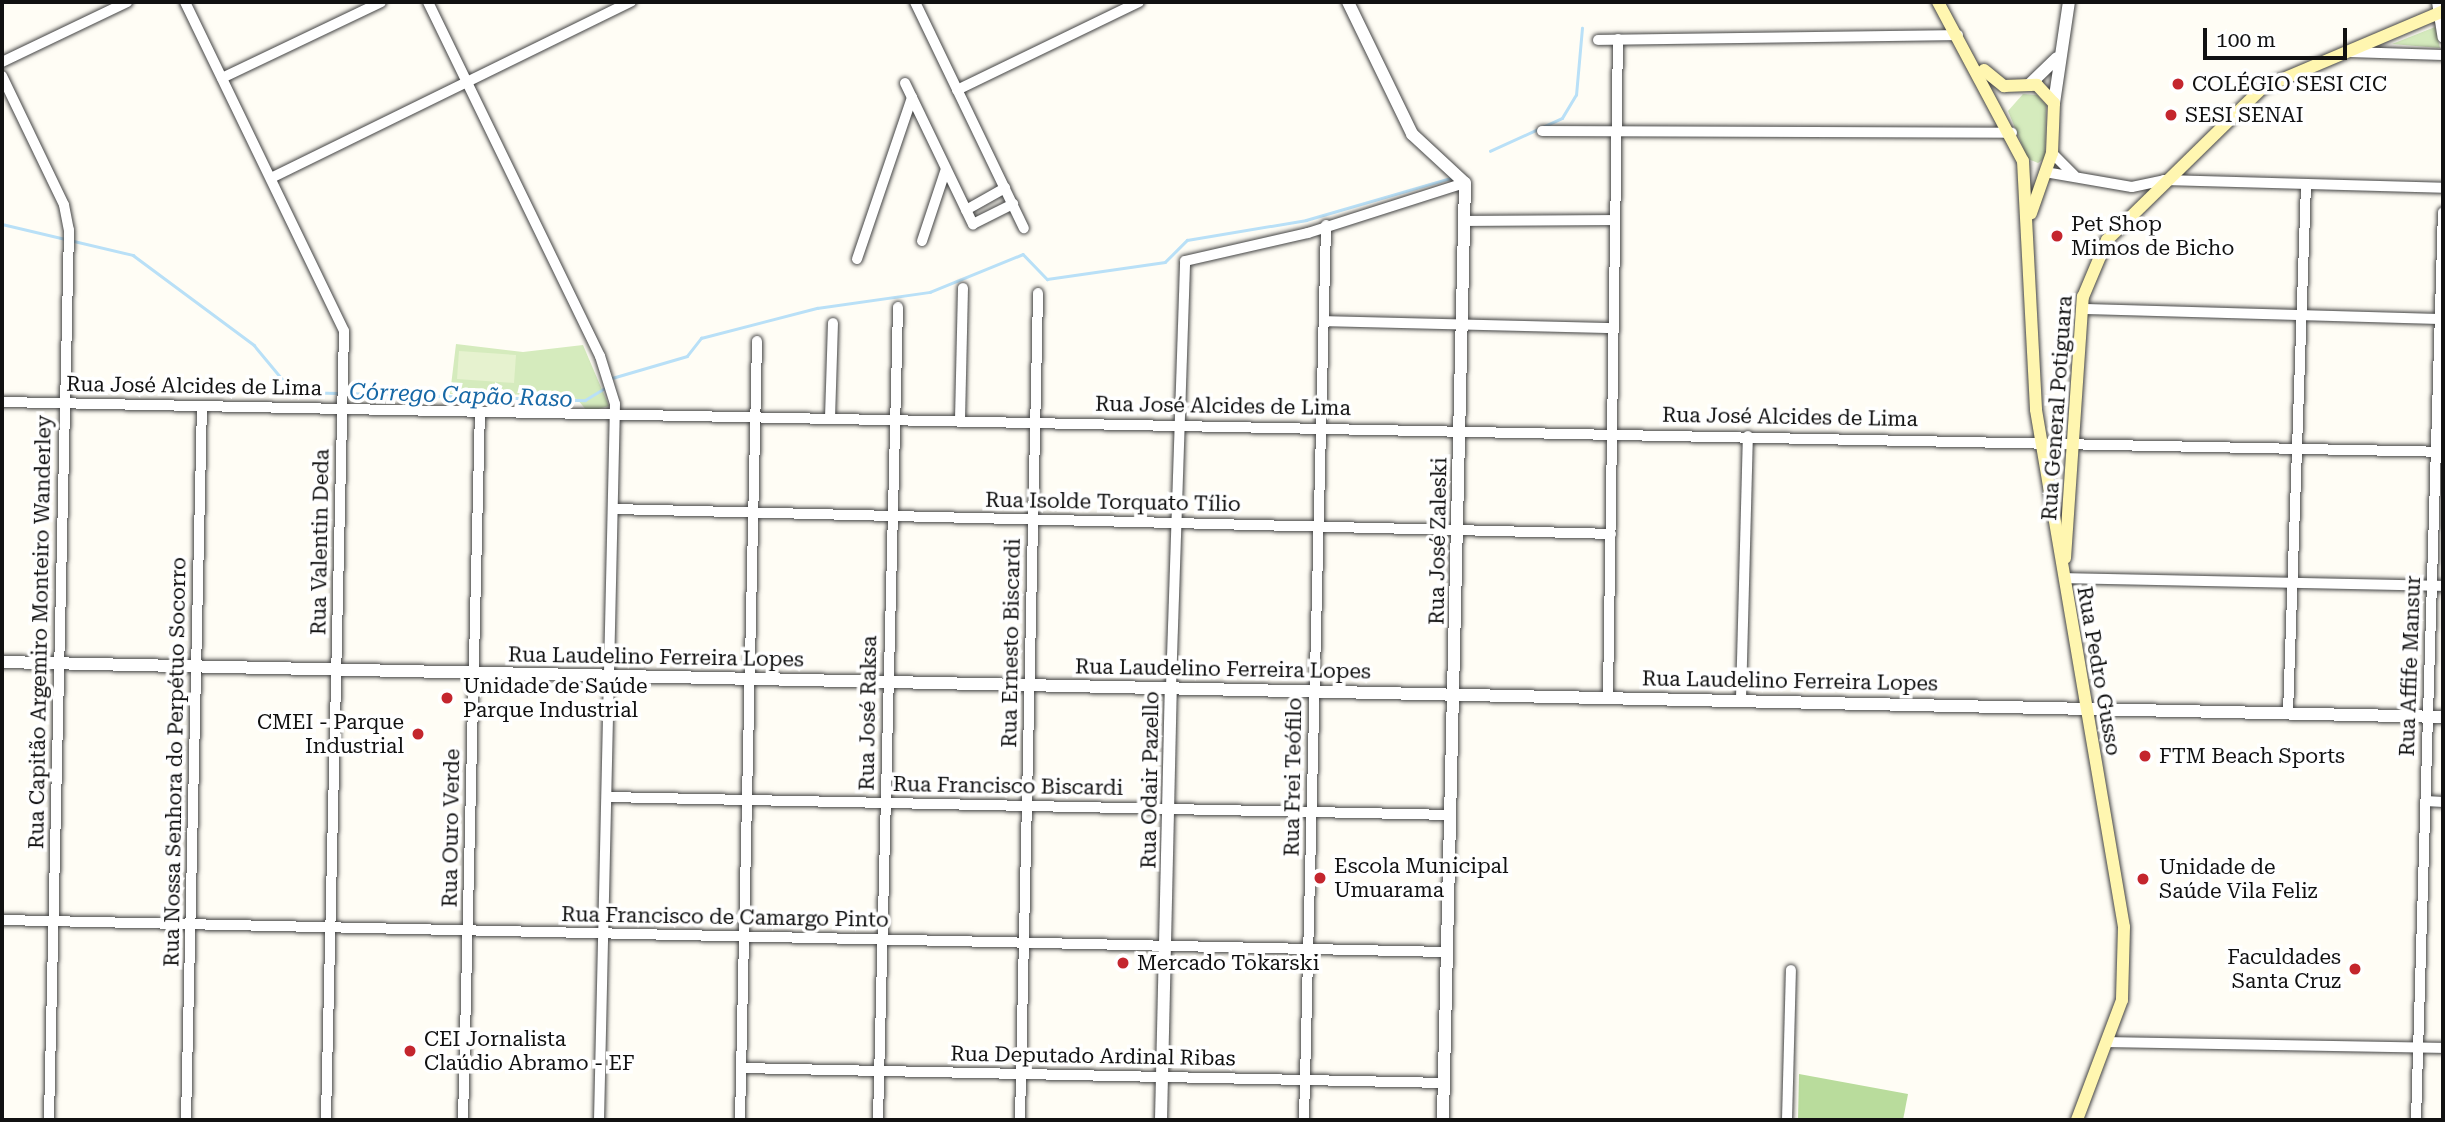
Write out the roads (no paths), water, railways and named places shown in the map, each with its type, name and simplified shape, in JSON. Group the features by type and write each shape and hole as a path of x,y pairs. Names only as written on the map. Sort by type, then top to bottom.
{"main road":[{"name":"Rua Pedro Gusso","path":"1938,2 2013,133 2024,169 2028,220 2029,343 2040,441 2125,943 2122,1000 2109,1042 2077,1120"},
{"name":"Rua General Potiguara","path":"2064,578 2082,309 2103,247 2164,180 2246,99 2338,52 2439,9"},
{"name":"Rua Pedro Gusso","path":"1970,54 1999,85 2014,86"},
{"path":"1998,105 2014,86 2030,84 2054,103"},
{"name":"Rua Pedro Gusso","path":"2028,220 2052,153 2054,103"},
{"path":"2024,169 2045,172"}],"street":[{"path":"2,62 127,2"},
{"name":"Rua Valentin Deda","path":"185,2 344,331 326,1120"},
{"path":"222,78 381,2"},
{"path":"428,2 606,370 612,392 615,414 599,1120"},
{"path":"271,178 466,80 631,2"},
{"path":"915,2 1024,228"},
{"path":"957,90 1139,2"},
{"path":"1348,2 1412,134 1465,183"},
{"path":"2054,103 2059,54 2070,2"},
{"path":"2439,9 2443,38"},
{"path":"1598,40 1958,35"},
{"path":"1608,696 1618,39"},
{"path":"2338,52 2443,55"},
{"path":"2030,84 2059,54"},
{"name":"Rua Capitão Argemiro Monteiro Wanderley","path":"2,76 64,205 69,230 49,1120"},
{"path":"905,83 973,224 1013,204"},
{"path":"857,258 912,97"},
{"path":"1542,131 2013,133"},
{"path":"2052,153 2078,177"},
{"path":"922,240 946,169"},
{"path":"2045,172 2132,187 2164,180 2443,188"},
{"path":"1326,225 1465,183"},
{"name":"Rua José Zaleski","path":"1443,1120 1465,183"},
{"path":"2288,713 2306,184"},
{"path":"966,209 1005,188"},
{"name":"Rua Affife Mansur","path":"2416,1120 2428,717 2438,586 2443,212"},
{"path":"1464,221 1614,220"},
{"name":"Rua Odair Pazello","path":"1161,1120 1181,273 1191,255 1326,225"},
{"name":"Rua Frei Teófilo","path":"1304,1120 1326,225"},
{"path":"960,420 963,288"},
{"name":"Rua Ernesto Biscardi","path":"1020,1120 1038,293"},
{"name":"Rua José Raksa","path":"878,1120 898,307"},
{"path":"2082,309 2442,319"},
{"path":"1324,321 1612,328"},
{"path":"830,418 833,323"},
{"path":"740,1120 757,341"},
{"name":"Rua José Alcides de Lima","path":"2,402 202,406 343,404 481,411 2040,441 2440,452"},
{"name":"Rua Nossa Senhora do Perpétuo Socorro","path":"186,1120 202,406"},
{"name":"Rua Ouro Verde","path":"463,1120 481,411"},
{"path":"1741,699 1748,436"},
{"name":"Rua Isolde Torquato Tílio","path":"613,509 1611,534"},
{"path":"2064,578 2438,586"},
{"name":"Rua Laudelino Ferreira Lopes","path":"2,662 1608,696 2443,717"},
{"name":"Rua Francisco Biscardi","path":"607,797 1450,815"},
{"path":"2426,801 2443,802"},
{"name":"Rua Francisco de Camargo Pinto","path":"2,920 1447,952"},
{"path":"1787,1120 1791,970"},
{"path":"2109,1042 2443,1048"},
{"name":"Rua Deputado Ardinal Ribas","path":"741,1068 1444,1083"}],"waterway":[{"name":"Córrego Capão Raso","path":"1490,151 1562,118 1576,95 1582,28"},
{"name":"Córrego Capão Raso","path":"612,378 687,356 701,338 817,308 930,292 1023,254 1047,279 1165,262 1187,240 1306,220 1454,177"},
{"name":"Córrego Capão Raso","path":"2,224 133,255 254,345 293,392 338,393"},
{"name":"Córrego Capão Raso","path":"345,393 585,400 607,387"}],"place":[{"name":"COLÉGIO SESI CIC","path":"2178,84"},
{"name":"SESI SENAI","path":"2171,115"},
{"name":"Pet Shop Mimos de Bicho","path":"2057,236"},
{"name":"Unidade de Saúde Parque Industrial","path":"447,698"},
{"name":"CMEI - Parque Industrial","path":"418,734"},
{"name":"FTM Beach Sports","path":"2145,756"},
{"name":"Escola Municipal Umuarama","path":"1320,878"},
{"name":"Unidade de Saúde Vila Feliz","path":"2143,879"},
{"name":"Mercado Tokarski","path":"1123,963"},
{"name":"Faculdades Santa Cruz","path":"2355,969"},
{"name":"CEI Jornalista Claúdio Abramo - EF","path":"410,1051"}]}
